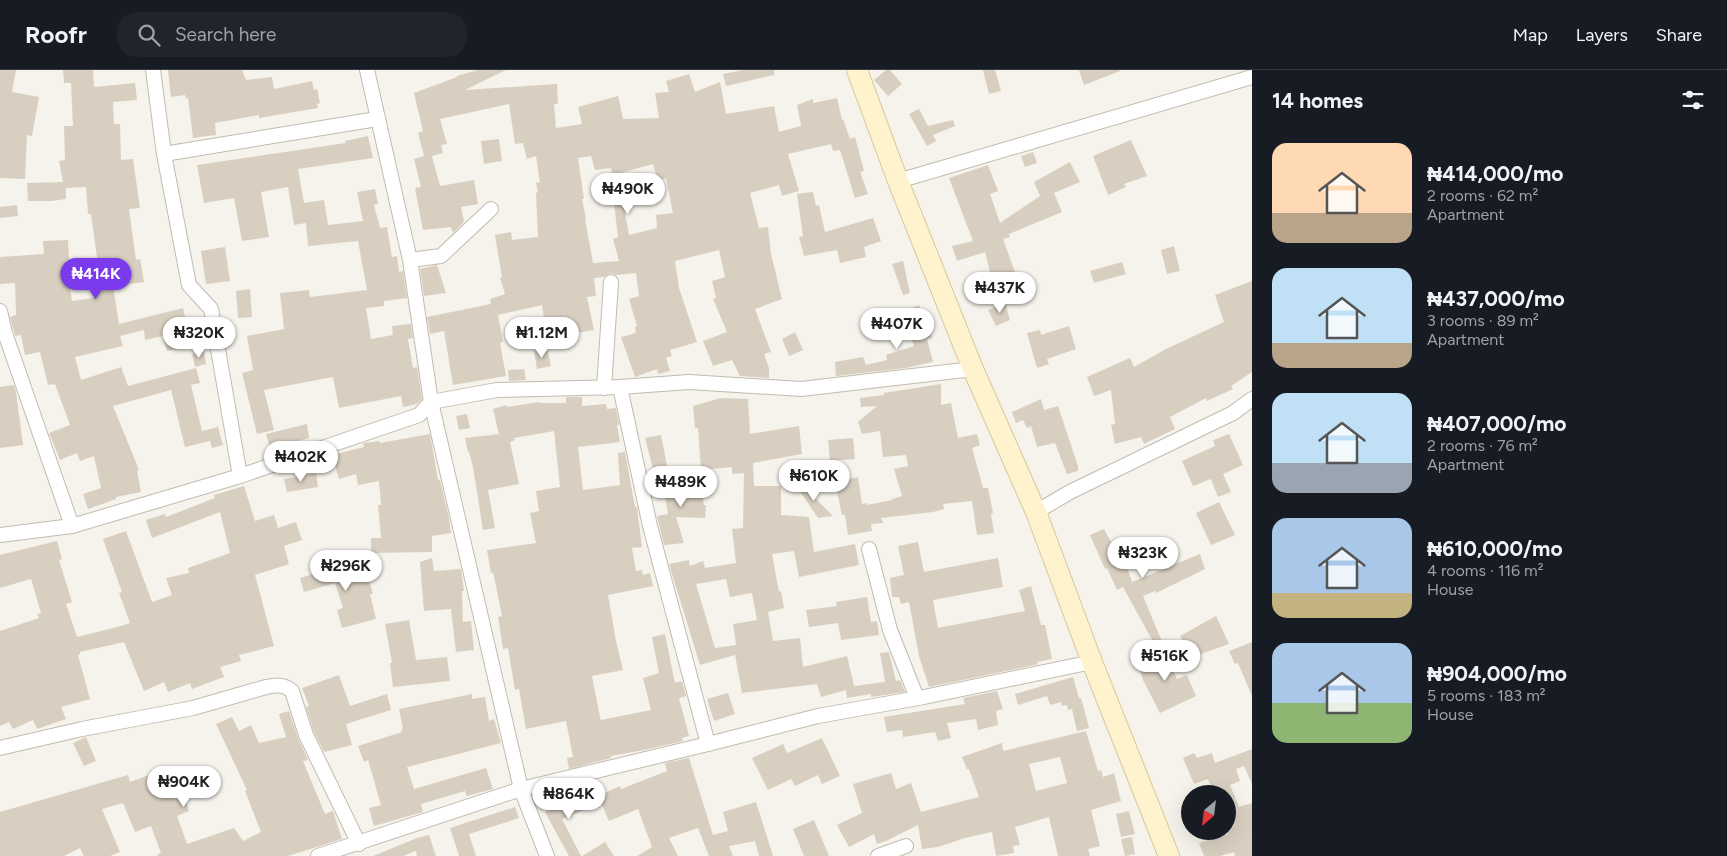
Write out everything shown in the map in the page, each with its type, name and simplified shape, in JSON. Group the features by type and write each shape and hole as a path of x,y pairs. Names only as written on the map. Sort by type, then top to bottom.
{"street":[{"path":"153,70 164,154 189,285 211,309 240,476"},
{"path":"367,70 410,260 431,402 521,789 547,856"},
{"path":"857,70 898,181 973,370 1036,512 1092,662 1169,856"},
{"path":"898,181 1252,77"},
{"path":"164,154 377,119"},
{"path":"410,260 441,256 491,209"},
{"path":"604,388 611,282"},
{"path":"0,311 2,334 72,526"},
{"path":"0,535 72,526 240,476 419,415 431,402 497,390 604,388 689,382 801,389 973,370"},
{"path":"620,387 650,526 708,744"},
{"path":"1036,512 1070,492 1234,414 1252,399"},
{"path":"869,549 890,630 917,698"},
{"path":"318,856 521,789 818,716 1092,662"},
{"path":"0,748 82,729 193,708 266,687 280,685 292,691 306,735 359,844"},
{"path":"878,856 906,846"}],"building":[{"path":"0,70 16,70 12,92 39,97 32,136 27,135 25,179 0,178"},
{"path":"63,70 93,70 94,87 135,83 137,100 113,102 114,124 120,124 121,160 133,159 140,208 129,209 136,260 140,259 144,282 113,286 119,324 183,308 192,347 167,351 163,336 145,340 144,330 120,336 123,346 75,357 81,380 121,367 128,386 196,368 200,383 191,385 202,431 218,427 223,445 212,448 210,441 185,447 171,390 113,406 139,470 137,471 141,492 116,497 116,499 88,509 83,494 101,488 94,456 80,461 77,453 60,460 49,433 70,425 55,384 48,385 40,352 25,355 21,335 15,336 10,317 16,315 15,283 0,284 0,257 44,254 43,241 68,240 69,260 66,260 72,301 93,298 91,265 98,265 91,214 88,214 86,187 66,188 66,199 28,201 27,183 63,182 59,161 65,160 64,126 73,126 71,83 64,83"},
{"path":"168,70 242,70 246,80 272,77 274,89 312,81 314,90 317,89 320,103 317,104 318,108 259,118 259,115 215,123 216,135 193,138 188,98 186,99 185,95 171,97"},
{"path":"478,70 506,70 465,90 557,84 558,104 554,104 556,128 582,124 578,107 618,96 623,119 659,118 655,93 669,92 666,81 689,74 695,92 720,82 726,114 774,106 779,132 801,126 797,105 813,99 813,103 837,98 842,120 850,139 855,137 864,171 860,172 868,194 855,198 840,150 833,151 831,144 788,154 799,191 782,196 779,185 750,193 759,228 768,227 771,254 782,299 755,309 771,352 764,354 769,368 769,378 740,376 732,360 713,366 703,341 727,332 713,299 716,298 712,281 725,277 719,250 675,261 679,288 697,342 670,350 672,356 666,358 670,371 658,374 657,369 635,377 621,337 636,333 635,327 637,326 629,299 639,296 636,273 616,275 611,273 604,277 594,278 596,296 587,297 594,330 563,335 564,341 548,344 542,305 498,315 503,342 500,343 506,376 453,385 444,331 430,334 427,317 491,304 490,299 505,294 500,278 502,277 495,235 511,232 512,240 538,237 536,193 538,192 536,183 540,182 536,156 527,159 523,143 515,144 509,104 440,119 447,144 441,145 443,153 432,156 440,186 474,180 478,204 461,207 464,222 453,233 451,227 423,230 415,188 421,187 414,159 424,156 418,133 423,131 414,93","holes":["591,156 595,170 611,168 613,175 653,164 658,181 666,178 673,213 656,215 657,228 629,235 623,202 614,203 618,237 613,239 619,261 593,263 582,199 584,199 578,158"]},
{"path":"743,70 774,70 774,75 726,86 723,74"},
{"path":"886,70 890,70 902,84 888,96 874,80"},
{"path":"983,70 995,70 1001,91 989,94"},
{"path":"1079,70 1120,70 1120,71 1084,85"},
{"path":"919,109 928,126 953,120 955,126 933,135 936,141 927,146 909,114"},
{"path":"368,136 373,158 298,169 304,203 324,200 328,225 363,221 357,192 375,189 378,204 374,205 380,228 387,227 392,257 397,256 399,272 403,271 407,298 384,301 384,306 366,308 371,339 393,335 392,326 411,324 413,338 408,339 413,368 417,367 422,399 417,404 403,407 401,396 339,408 333,377 264,390 274,430 257,434 242,373 253,370 247,336 284,329 280,293 309,290 310,297 367,290 358,241 308,246 306,223 294,225 288,187 261,192 269,237 242,241 234,198 204,203 197,165 346,143 345,141"},
{"path":"499,139 502,161 484,164 481,141"},
{"path":"1131,140 1147,176 1124,184 1126,187 1108,195 1093,156"},
{"path":"1033,152 1037,163 1025,167 1021,156"},
{"path":"1070,162 1080,182 1054,193 1062,212 1009,234 1010,237 1003,239 1020,286 1004,292 1001,282 993,284 985,252 957,261 952,246 973,241 949,178 988,165 998,191 990,194 1000,223 1040,196 1034,182"},
{"path":"813,192 816,206 819,205 825,232 873,218 881,241 864,247 866,257 840,263 837,250 804,256 799,237 803,236 797,194"},
{"path":"17,205 18,216 0,218 0,207"},
{"path":"1174,246 1180,271 1167,274 1161,250"},
{"path":"225,247 230,281 206,284 201,251"},
{"path":"903,261 910,293 903,295 892,264"},
{"path":"1122,262 1126,274 1094,283 1090,271"},
{"path":"437,265 446,293 424,296 420,269"},
{"path":"1252,281 1252,372 1231,386 1233,389 1207,401 1206,398 1170,417 1175,429 1144,444 1141,437 1115,444 1111,425 1115,424 1111,390 1094,396 1087,377 1130,358 1134,367 1166,349 1224,322 1215,295"},
{"path":"250,289 252,317 238,318 236,291"},
{"path":"1005,303 1010,320 996,326 988,310"},
{"path":"919,305 932,338 927,339 933,362 906,368 836,376 835,362 863,357 866,365 887,360 886,355 914,346 902,313"},
{"path":"1069,326 1076,349 1047,359 1049,364 1037,368 1027,333 1040,330 1041,335"},
{"path":"795,332 803,350 789,356 782,339"},
{"path":"547,348 551,366 537,369 534,351"},
{"path":"204,351 206,364 195,367 192,354"},
{"path":"524,369 526,380 509,381 508,370"},
{"path":"941,384 941,405 951,403 958,438 977,434 980,445 972,448 983,488 988,488 993,513 991,514 994,533 977,535 972,501 943,504 944,509 933,512 881,518 883,523 871,524 872,531 848,535 845,515 842,515 835,482 858,477 862,504 867,503 867,505 892,500 902,496 894,469 908,466 906,455 883,457 880,431 862,434 858,422 877,406 861,407 860,398"},
{"path":"14,385 23,445 0,448 0,387"},
{"path":"566,397 582,397 582,406 606,404 607,409 616,408 620,442 578,447 583,490 620,485 618,453 625,452 635,507 637,507 642,547 632,548 636,571 642,570 643,575 650,573 653,586 608,595 623,670 592,676 601,720 651,710 643,678 659,673 652,637 665,634 675,683 682,681 686,696 679,698 689,736 682,738 683,741 611,756 611,758 569,769 567,758 573,757 566,721 526,729 519,689 515,690 508,648 503,649 498,617 502,616 487,550 536,543 530,513 539,511 536,491 560,487 554,431 514,438 515,440 510,442 519,484 488,490 495,528 483,530 473,467 465,438 499,434 493,409 506,405 507,407 540,402 566,403"},
{"path":"721,398 748,399 750,434 799,426 802,454 753,463 754,486 781,486 781,515 809,517 814,552 855,544 859,565 799,577 794,551 772,554 784,608 768,612 773,641 800,638 803,667 847,656 854,686 885,682 880,653 889,652 896,681 900,680 905,692 871,697 871,694 847,698 846,690 821,697 817,684 742,693 735,655 700,665 669,564 689,560 690,566 703,561 705,568 736,563 732,529 743,528 744,473 732,474 732,467 701,470 698,428 695,428 693,406","holes":["726,579 730,597 752,593 757,620 733,624 736,645 715,648 696,584"]},
{"path":"1041,399 1044,410 1058,406 1078,471 1067,474 1055,443 1037,447 1031,426 1027,428 1023,420 1016,423 1012,412"},
{"path":"467,414 470,428 459,430 456,416"},
{"path":"307,424 309,438 270,448 266,434"},
{"path":"430,434 438,480 440,480 451,533 432,536 432,552 371,553 371,538 381,538 378,505 381,505 379,481 358,485 356,474 339,479 332,455 364,447 363,443 379,441 380,443"},
{"path":"1229,434 1243,465 1223,474 1231,492 1218,497 1211,479 1193,486 1182,461 1215,446 1213,440"},
{"path":"661,435 667,466 653,469 645,438"},
{"path":"853,438 855,459 830,461 828,440"},
{"path":"316,473 318,487 287,492 284,479"},
{"path":"700,478 704,505 706,505 705,518 676,517 684,543 664,545 657,516 668,514 663,483"},
{"path":"811,485 814,497 833,516 818,518 797,487"},
{"path":"244,486 255,521 274,515 278,528 296,522 302,540 284,546 289,564 255,575 274,646 239,655 241,661 220,667 224,677 192,689 190,683 168,692 164,682 144,691 124,642 80,652 78,655 90,699 61,707 66,719 37,729 33,720 13,729 9,722 0,726 0,631 39,618 37,614 41,613 31,579 0,588 0,555 57,541 62,559 59,560 72,602 66,604 77,637 121,626 130,623 119,593 122,592 103,539 126,531 152,602 172,595 166,578 189,573 188,568 230,553 220,512 152,538 146,520 165,514 166,517 215,498 214,495"},
{"path":"1219,502 1235,535 1211,545 1196,513"},
{"path":"1104,529 1125,568 1127,567 1132,582 1200,554 1205,569 1156,593 1155,591 1143,596 1163,644 1156,647 1123,587 1117,590 1107,568 1105,569 1090,535"},
{"path":"918,542 924,572 998,558 1003,587 933,600 938,628 1025,611 1019,590 1031,586 1041,625 1045,625 1052,659 1037,662 1038,664 1030,666 929,687 919,656 909,602 901,604 899,597 892,597 890,578 904,575 898,546"},
{"path":"432,558 434,571 461,569 464,591 462,591 463,622 471,621 474,650 456,652 451,609 424,611 420,562"},
{"path":"357,561 363,579 368,577 373,594 370,594 376,619 342,628 337,610 343,608 335,583 304,592 300,578"},
{"path":"867,597 871,622 877,621 879,635 841,640 838,623 809,627 806,610 837,606 836,602"},
{"path":"1216,616 1229,644 1192,657 1180,636"},
{"path":"409,620 416,660 447,657 450,681 393,687 390,663 392,663 385,624"},
{"path":"1252,642 1252,696 1238,663 1235,664 1229,651"},
{"path":"1163,646 1177,679 1187,675 1196,696 1160,713 1143,680 1138,665 1156,659 1152,651"},
{"path":"339,675 350,706 387,694 391,710 346,724 352,745 324,752 314,732 306,707 309,706 302,688"},
{"path":"1073,677 1089,728 1077,731 1072,709 1068,710 1067,705 1062,706 1061,702 1050,705 1047,696 1018,705 1015,694"},
{"path":"997,691 1003,709 996,711 998,725 978,730 976,719 947,723 951,738 938,741 935,732 903,737 902,730 887,732 884,717 965,704 963,698"},
{"path":"728,693 735,714 714,721 707,699"},
{"path":"472,694 472,699 485,697 489,721 494,719 501,743 407,767 414,789 486,768 493,789 467,796 465,791 421,804 423,812 374,826 369,808 381,805 368,760 364,762 358,746 402,732 399,709"},
{"path":"289,711 308,760 303,761 325,814 333,811 342,839 288,856 158,856 157,854 161,853 151,826 135,832 123,803 102,809 120,852 110,856 84,856 80,848 64,856 0,856 0,812 128,775 130,782 174,766 189,811 177,816 187,844 234,828 243,841 261,832 245,791 247,790 216,724 232,717 239,731 251,725 259,743 286,737 279,714"},
{"path":"1086,731 1098,771 1101,770 1103,777 1114,773 1121,801 1091,810 1100,846 1088,849 1090,856 1058,856 1049,817 1015,827 1020,845 1013,846 1014,853 996,856 992,832 938,847 922,849 918,825 877,844 874,834 849,847 837,825 862,813 853,784 891,773 896,789 911,783 921,812 979,797 969,769 967,769 962,757 1002,743 1003,751","holes":["1060,757 1067,783 1036,791 1029,764"]},
{"path":"86,737 96,761 84,766 73,743"},
{"path":"822,738 840,776 822,784 818,775 795,786 791,779 768,790 752,758 783,744 787,753"},
{"path":"1252,749 1252,784 1244,766 1236,769 1240,781 1230,785 1210,785 1208,779 1194,784 1183,758 1194,753 1197,758 1212,753 1215,763"},
{"path":"689,758 713,835 728,831 723,812 756,802 773,856 759,856 755,841 729,846 733,856 709,856 698,828 669,838 678,856 637,856 652,847 638,809 609,821 598,796 620,786 621,789 667,771 665,763"},
{"path":"594,793 599,804 562,819 581,856 569,856 545,812 558,806 557,803 568,798 570,803"},
{"path":"1236,800 1239,807 1252,803 1252,856 1235,856 1234,852 1220,856 1204,856 1199,843 1209,840 1236,840"},
{"path":"515,807 519,818 469,834 476,856 459,856 450,828"},
{"path":"1129,811 1135,834 1121,837 1116,814"},
{"path":"814,820 829,856 804,856 793,829"},
{"path":"429,835 436,856 417,856 416,851 403,856 373,856 417,838"},
{"path":"1132,837 1135,854 1125,856 1121,839"},
{"path":"605,842 614,856 582,856"}]}
